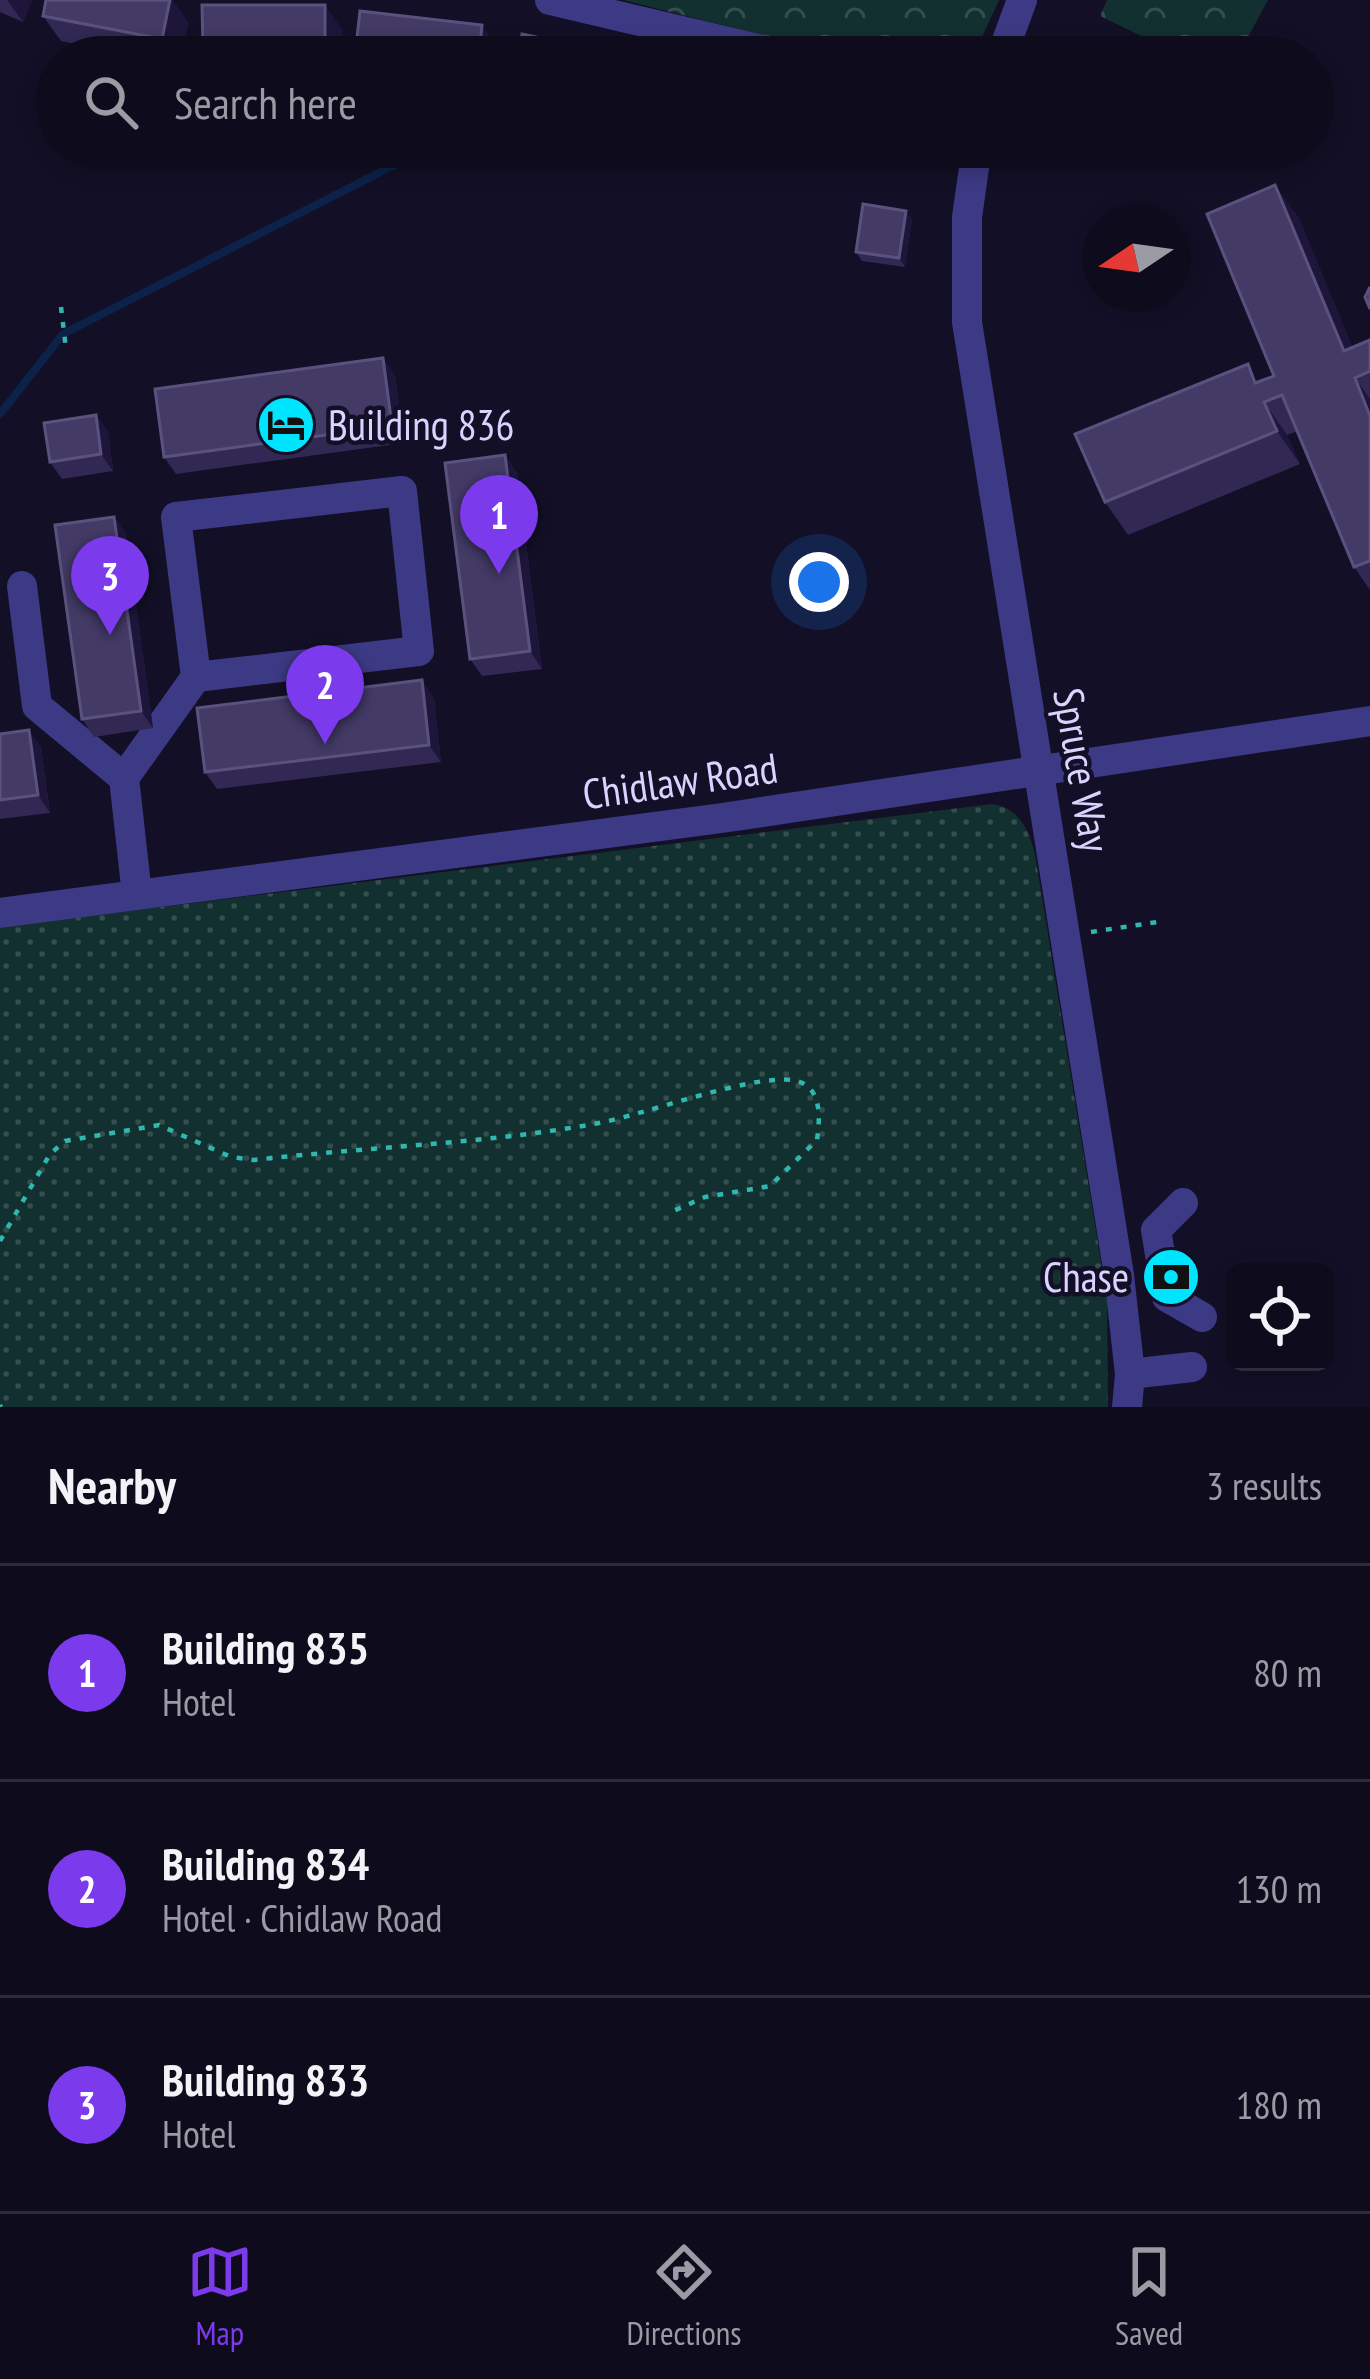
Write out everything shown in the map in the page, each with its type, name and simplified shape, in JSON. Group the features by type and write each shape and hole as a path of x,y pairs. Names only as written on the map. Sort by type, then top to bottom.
{"street":[{"path":"550,0 703,36"},
{"path":"1009,36 1022,0"},
{"name":"Spruce Way","path":"974,168 967,217 967,322 1067,936 1130,1374 1127,1407"},
{"path":"136,895 124,778 196,677 176,517 402,490 419,651 196,677"},
{"path":"22,586 32,695 50,720 124,778"},
{"path":"0,699 32,695"},
{"name":"Chidlaw Road","path":"0,913 1041,772 1370,721"},
{"path":"1183,1203 1156,1230 1167,1297 1202,1317"},
{"path":"1130,1374 1192,1367"}],"path":[{"path":"61,307 66,349"},
{"path":"1067,936 1164,921"},
{"path":"0,1241 50,1154 77,1137 159,1125 231,1157 254,1160 495,1140 592,1125 766,1082 795,1080 809,1090 818,1102 817,1140 770,1186 704,1197 670,1212"}],"green space":[{"path":"623,0 999,0 983,36 766,36"},
{"path":"1107,0 1268,0 1248,36 1141,36 1100,16"},
{"path":"992,804 1021,821 1035,854 1107,1299 1108,1407 0,1407 0,927"}],"building":[{"path":"46,0 170,0 163,36 43,16"},
{"path":"202,5 325,5 325,36 203,36"},
{"path":"360,11 482,25 481,36 357,36"},
{"path":"1275,185 1344,351 1370,340 1370,371 1355,378 1370,416 1370,561 1354,567 1282,395 1264,402 1277,431 1105,502 1075,434 1248,364 1255,383 1274,376 1207,214"},
{"path":"863,204 906,211 899,258 856,252"},
{"name":"Building 836","path":"383,358 392,426 164,457 155,389"},
{"path":"96,415 101,454 50,462 44,423"},
{"path":"505,455 530,651 470,659 445,463"},
{"path":"114,517 141,711 82,719 55,525"},
{"path":"422,680 429,745 205,772 197,708"},
{"path":"29,730 38,795 0,800 0,734"}],"waterway":[{"path":"0,414 63,334 388,168"}],"place":[{"name":"Building 836","path":"286,425"},
{"name":"Building 835","path":"499,574"},
{"name":"Building 833","path":"110,635"},
{"name":"Building 834","path":"325,744"},
{"name":"Chase","path":"1171,1277"}]}
